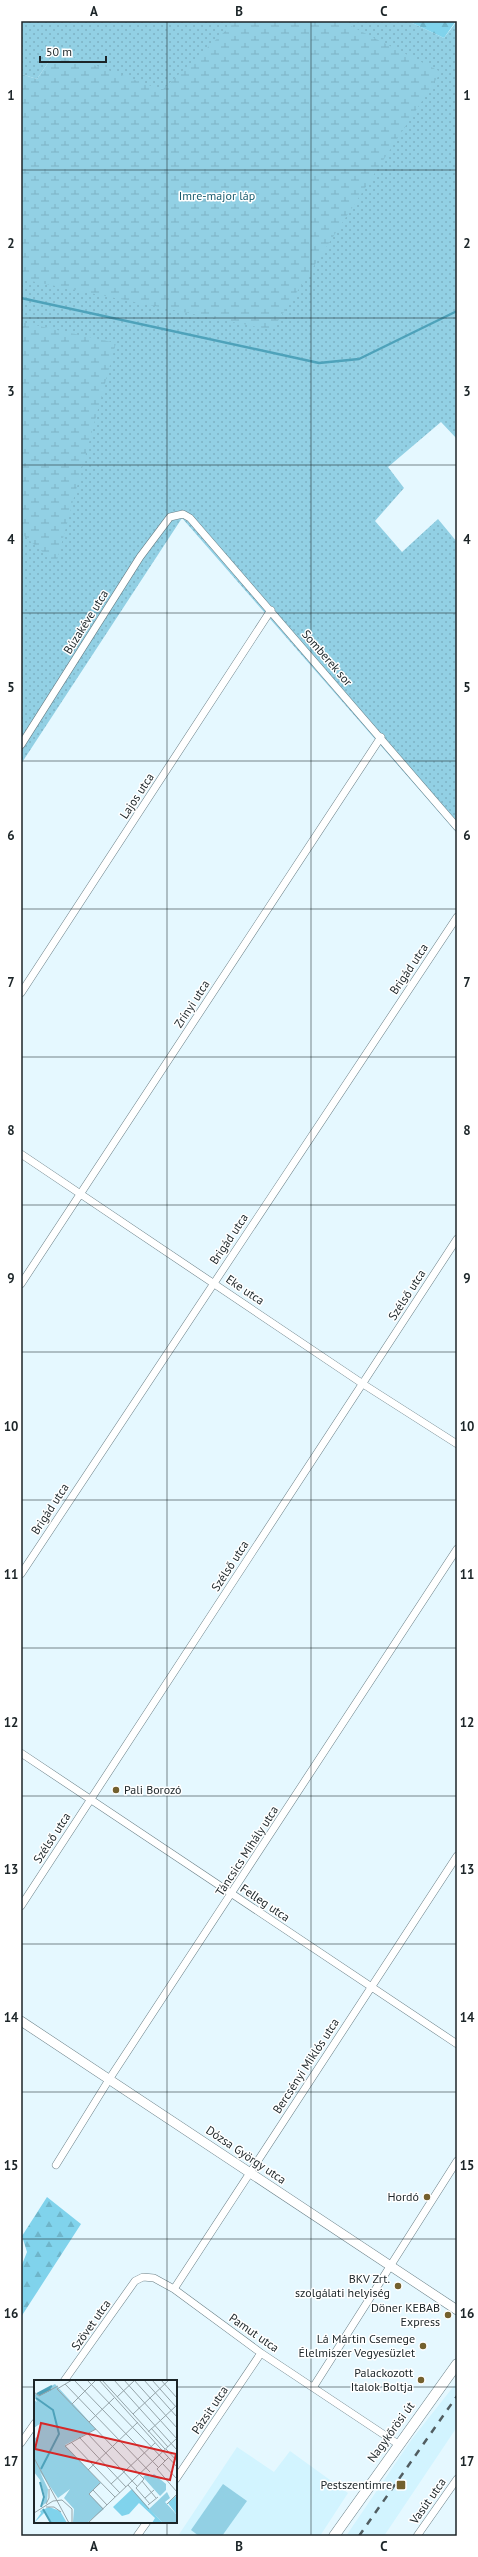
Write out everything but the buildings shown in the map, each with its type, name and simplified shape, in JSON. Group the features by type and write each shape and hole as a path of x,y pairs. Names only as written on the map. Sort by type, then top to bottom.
{"main road":[{"name":"Nagykőrösi út","path":"334,2536 398,2444 457,2364"}],"street":[{"name":"Somberek sor","path":"174,515 183,514 190,518 381,737 457,827"},
{"name":"Búzakéve utca","path":"21,745 140,557 158,531 174,515"},
{"name":"Lajos utca","path":"21,993 271,610"},
{"name":"Zrínyi utca","path":"21,1284 381,737"},
{"name":"Brigád utca","path":"21,1574 457,917"},
{"name":"Eke utca","path":"21,1154 214,1282 363,1384 457,1444"},
{"name":"Szélső utca","path":"21,1906 457,1239"},
{"name":"Táncsics Mihály utca","path":"56,2165 110,2078 457,1549"},
{"name":"Felleg utca","path":"21,1753 457,2044"},
{"name":"Bercsényi Miklós utca","path":"174,2289 457,1856"},
{"name":"Dózsa György utca","path":"21,2021 110,2078 457,2310"},
{"path":"314,2386 457,2161"},
{"name":"Pamut utca","path":"135,2281 143,2277 154,2278 174,2289 261,2353 314,2386 398,2444"},
{"name":"Szövet utca","path":"65,2380 135,2281"},
{"name":"Pázsit utca","path":"177,2478 261,2353"},
{"path":"21,2443 34,2424"},
{"name":"Vasút utca","path":"417,2536 457,2479"},
{"path":"138,2536 146,2523"}],"shaded area":[{"path":"457,2382 457,2427 384,2536 346,2536 412,2439"},
{"path":"237,2447 274,2472 290,2451 348,2493 320,2536 178,2536"}],"green space":[{"path":"21,21 408,21 444,38 457,21 457,439 441,422 388,467 404,488 375,521 402,552 438,519 457,542 457,833 182,518 21,764 21,175 108,71 56,51 37,79 21,74"},
{"name":"Imre-major láp","path":"236,21 341,21 441,72 272,330 21,279 21,74 37,79 56,51 162,90"},
{"path":"408,21 456,21 444,38"},
{"path":"21,322 116,343 56,564 21,533"},
{"path":"47,2197 81,2224 21,2317 21,2267 27,2252 22,2236"},
{"path":"223,2484 247,2501 222,2536 199,2536 191,2530"}],"waterway":[{"path":"21,298 319,363 359,359 457,311"}],"railway":[{"path":"359,2536 457,2396"}],"place":[{"name":"Pali Borozó","path":"116,1790"},
{"name":"Hordó","path":"427,2197"},
{"name":"BKV Zrt. szolgálati helyiség","path":"398,2286"},
{"name":"Döner KEBAB Express","path":"448,2315"},
{"name":"Lá Mártin Csemege Élelmiszer Vegyesüzlet","path":"423,2346"},
{"name":"Palackozott Italok Boltja","path":"421,2380"},
{"name":"Pestszentimre","path":"401,2485"}]}
